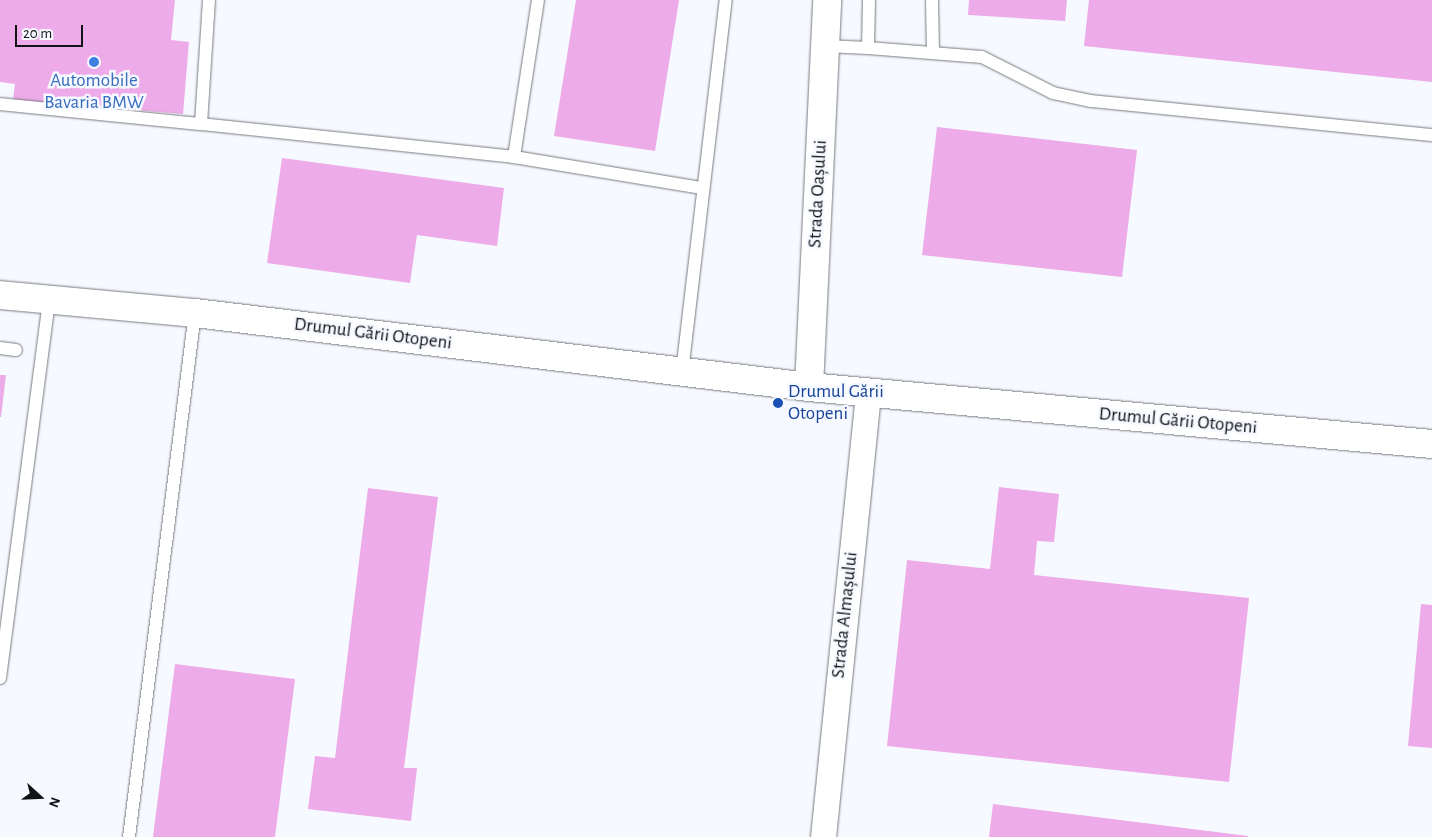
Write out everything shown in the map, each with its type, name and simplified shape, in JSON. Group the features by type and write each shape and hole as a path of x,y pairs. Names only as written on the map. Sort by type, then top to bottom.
{"main road":[{"name":"Strada Oașului","path":"809,387 828,0"},
{"name":"Drumul Gării Otopeni","path":"0,295 195,313 809,387 1432,444"}],"street":[{"name":"Strada Almașului","path":"823,837 868,392"}],"lane":[{"path":"201,124 209,0"},
{"path":"514,157 538,0"},
{"path":"682,372 702,188 726,0"},
{"path":"868,48 869,0"},
{"path":"932,0 933,52"},
{"path":"825,46 933,52 982,58 1053,93 1091,100 1432,135"},
{"path":"0,104 514,157 702,188"},
{"path":"0,678 48,299"},
{"path":"129,837 195,313"},
{"path":"0,348 16,350"}],"building":[{"name":"Automobile Bavaria BMW","path":"0,0 175,0 171,40 189,42 183,114 13,100 15,84 0,82"},
{"path":"576,0 679,0 655,151 554,136"},
{"path":"969,0 1067,0 1065,21 968,15"},
{"path":"1089,0 1432,0 1432,82 1084,46"},
{"path":"937,127 1137,150 1122,277 922,255"},
{"path":"282,158 504,188 497,246 417,235 410,283 267,263"},
{"path":"0,375 6,375 1,417 0,417"},
{"path":"999,487 1059,494 1054,542 1037,541 1034,575 1249,598 1229,782 887,746 907,560 990,569"},
{"path":"368,488 438,497 404,768 417,768 411,821 308,809 315,756 335,758"},
{"path":"1421,604 1432,605 1432,748 1408,746"},
{"path":"175,664 295,679 275,837 153,837"},
{"path":"993,804 1248,836 1248,837 989,837"}],"place":[{"name":"Automobile Bavaria BMW","path":"94,62"},
{"name":"Drumul Gării Otopeni","path":"778,403"}]}
